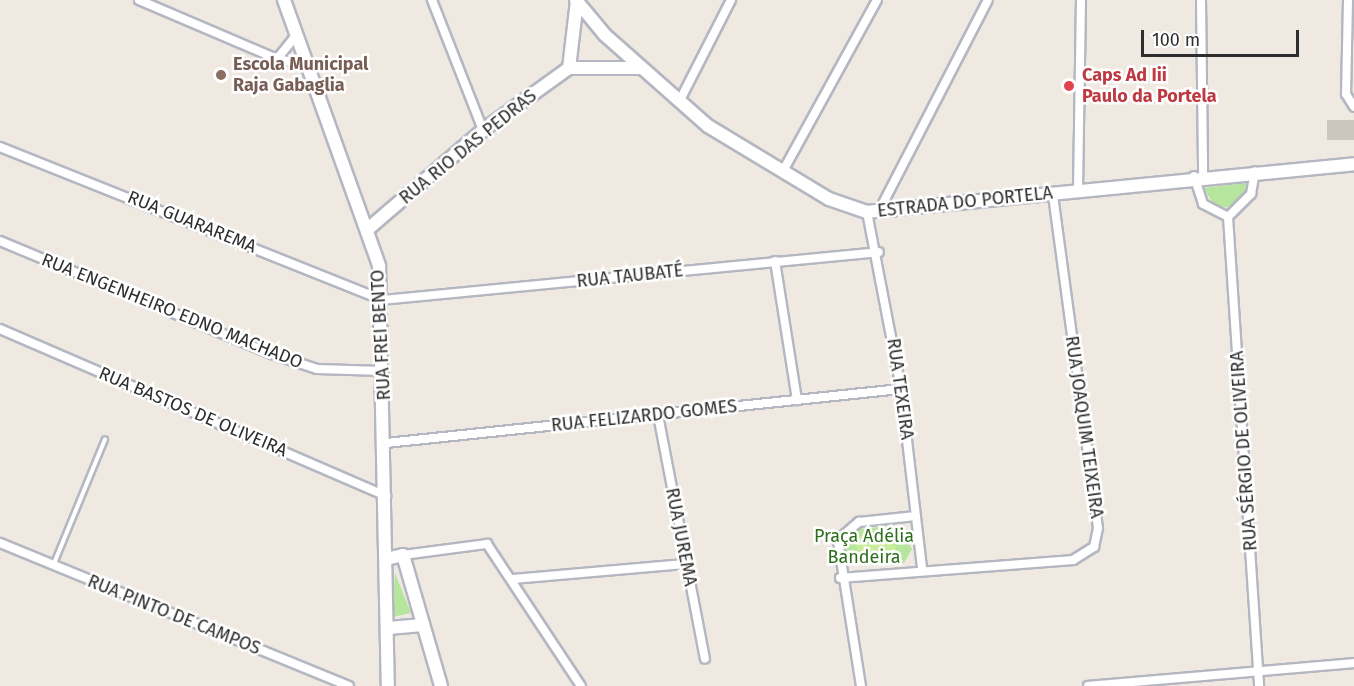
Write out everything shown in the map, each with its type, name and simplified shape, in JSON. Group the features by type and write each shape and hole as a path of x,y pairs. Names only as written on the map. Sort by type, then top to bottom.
{"street":[{"path":"139,0 277,59 307,64"},
{"name":"RUA FREI BENTO","path":"284,0 368,229 382,300 388,686"},
{"path":"432,0 483,130"},
{"path":"576,0 568,68 640,68"},
{"name":"ESTRADA DO PORTELA","path":"576,0 640,68 679,102 829,199 873,211 1255,170 1354,164"},
{"path":"679,102 730,0"},
{"path":"783,171 877,0"},
{"path":"873,211 988,0"},
{"path":"1078,190 1081,0"},
{"path":"1202,0 1199,176 1203,204 1228,217 1251,194 1255,170"},
{"path":"1348,0 1346,94 1354,107"},
{"path":"277,59 297,34"},
{"name":"RUA RIO DAS PEDRAS","path":"368,229 483,130 568,68"},
{"name":"RUA GUARAREMA","path":"0,147 382,300"},
{"name":"RUA JOAQUIM TEIXEIRA","path":"840,578 922,569 1073,560 1094,548 1098,528 1053,193"},
{"name":"RUA TEXEIRA","path":"873,211 901,389 922,569"},
{"name":"RUA SÉRGIO DE OLIVEIRA","path":"1228,217 1259,686"},
{"name":"RUA ENGENHEIRO EDNO MACHADO","path":"0,241 272,354 317,369 383,371"},
{"name":"RUA TAUBATÉ","path":"382,300 879,252"},
{"path":"776,261 796,400"},
{"name":"RUA BASTOS DE OLIVEIRA","path":"0,329 386,496"},
{"name":"RUA FELIZARDO GOMES","path":"386,443 901,389"},
{"name":"RUA JUREMA","path":"658,415 705,659"},
{"path":"861,686 840,578 838,540 848,527 916,516"},
{"path":"386,559 477,541 495,549 581,686"},
{"name":"RUA PINTO DE CAMPOS","path":"0,543 349,686"},
{"path":"403,555 441,686"},
{"path":"514,579 686,564"},
{"path":"388,628 423,624"},
{"path":"1088,686 1354,663"}],"lane":[{"path":"53,566 105,439"}],"green space":[{"path":"1247,183 1247,193 1229,208 1213,204 1204,188"},
{"name":"Praça Adélia Bandeira","path":"899,525 912,549 904,563 847,564 841,545 849,530"},
{"path":"894,532 897,556 858,561 855,537"},
{"path":"395,573 411,613 392,617"}],"building":[{"path":"1327,120 1354,120 1354,140 1327,140"}],"place":[{"name":"Escola Municipal Raja Gabaglia","path":"221,75"},
{"name":"Caps Ad Iii Paulo da Portela","path":"1069,86"}]}
